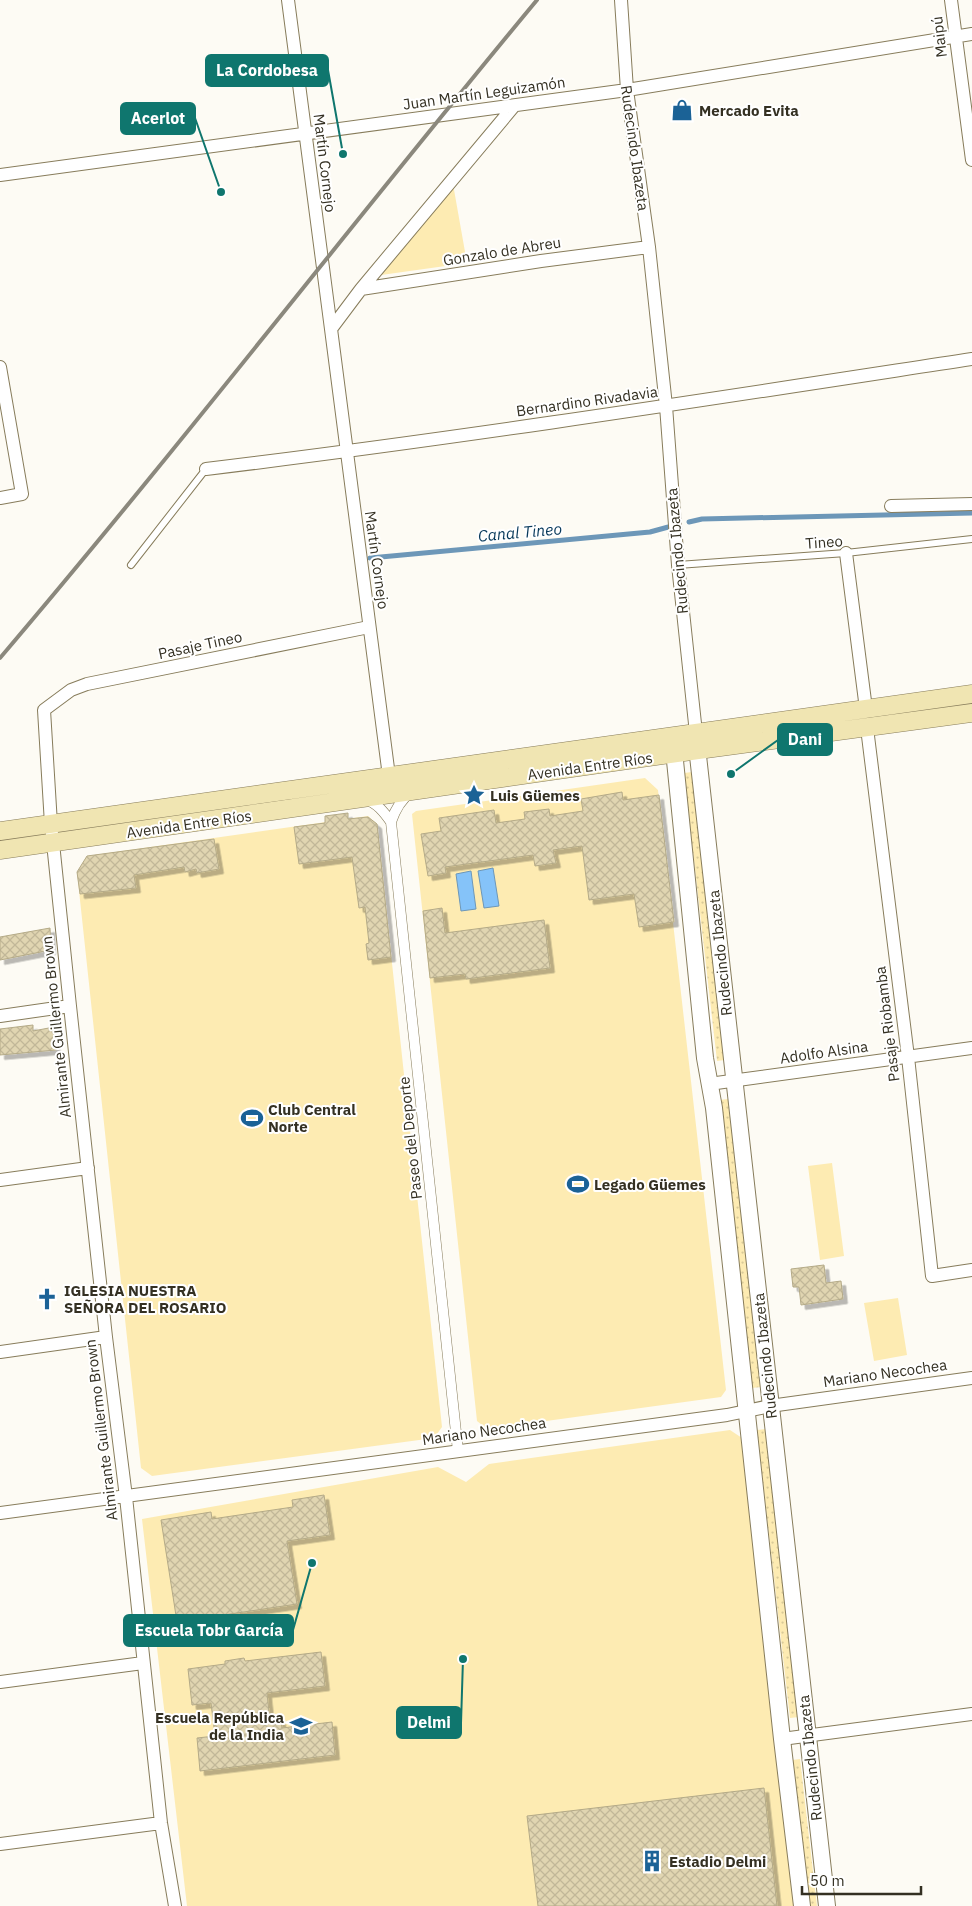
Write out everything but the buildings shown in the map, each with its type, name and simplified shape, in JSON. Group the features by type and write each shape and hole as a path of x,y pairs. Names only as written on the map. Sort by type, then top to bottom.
{"main road":[{"name":"Avenida Entre Ríos","path":"697,742 866,709 972,694"},
{"name":"Avenida Entre Ríos","path":"0,831 390,786 697,742 867,728 972,713"},
{"name":"Avenida Entre Ríos","path":"0,850 364,798 390,786 412,792 673,745"}],"street":[{"name":"Martín Cornejo","path":"288,0 390,786"},
{"name":"Rudecindo Ibazeta","path":"621,0 626,90 649,247 666,406 678,565 827,1906"},
{"name":"Maipú","path":"951,0 972,160"},
{"name":"Juan Martín Leguizamón","path":"0,175 305,132 626,90 972,34"},
{"path":"331,329 361,289 514,106"},
{"name":"Gonzalo de Abreu","path":"361,289 532,262 649,247"},
{"name":"Bernardino Rivadavia","path":"206,469 346,452 666,406 972,359"},
{"path":"0,371 22,494 0,498"},
{"path":"891,506 972,504"},
{"path":"846,553 866,709"},
{"name":"Pasaje Tineo","path":"44,710 71,690 87,684 369,627"},
{"name":"Almirante Guillermo Brown","path":"44,710 51,824 106,1337 126,1497 161,1824 175,1906"},
{"name":"Pasaje Riobamba","path":"867,728 908,1057 932,1276 972,1270"},
{"name":"Rudecindo Ibazeta","path":"673,745 709,1084 715,1118 782,1739 802,1906"},
{"path":"391,822 403,798 412,792"},
{"path":"364,798 373,802 391,822"},
{"name":"Paseo del Deporte","path":"391,822 458,1450"},
{"path":"0,1016 70,1006"},
{"name":"Adolfo Alsina","path":"709,1084 972,1048"},
{"path":"0,1180 88,1168"},
{"path":"0,1352 106,1337"},
{"name":"Mariano Necochea","path":"0,1513 746,1411 972,1378"},
{"path":"0,1682 143,1663"},
{"path":"782,1739 972,1714"},
{"path":"0,1844 161,1824"}],"lane":[{"path":"131,565 206,469"},
{"name":"Tineo","path":"678,565 846,553 972,539"}],"shaded area":[{"path":"453,184 467,263 374,276"},
{"path":"692,772 725,1060 717,1061 684,773"},
{"name":"Legado Güemes","path":"645,778 658,790 726,1390 721,1397 487,1429 477,1421 412,814 416,811"},
{"path":"368,816 377,824 442,1427 434,1438 152,1476 141,1468 77,872 87,856"},
{"path":"728,1099 761,1387 752,1388 719,1100"},
{"path":"832,1163 844,1256 820,1260 808,1166"},
{"path":"898,1298 907,1355 874,1361 864,1303"},
{"path":"766,1429 799,1717 790,1718 757,1430"},
{"path":"730,1430 742,1438 796,1906 187,1906 142,1519 438,1467 466,1482 489,1464"},
{"path":"800,1759 817,1906 809,1906 792,1760"}],"water":[{"path":"493,868 499,906 484,908 478,871"},
{"path":"471,871 476,909 461,911 456,874"}],"waterway":[{"name":"Canal Tineo","path":"689,522 702,519 972,513"},
{"name":"Canal Tineo","path":"370,558 650,532 672,526"}],"railway":[{"path":"0,658 203,413 537,0"}],"place":[{"name":"Mercado Evita","path":"682,110"},
{"name":"La Cordobesa","path":"343,154"},
{"name":"Acerlot","path":"221,192"},
{"name":"Dani","path":"731,774"},
{"name":"Luis Güemes","path":"474,795"},
{"name":"Club Central Norte","path":"252,1118"},
{"name":"Legado Güemes","path":"578,1184"},
{"name":"IGLESIA NUESTRA SEÑORA DEL ROSARIO","path":"47,1299"},
{"name":"Escuela Tobr García","path":"312,1563"},
{"name":"Delmi","path":"463,1659"},
{"name":"Escuela República de la India","path":"301,1726"},
{"name":"Estadio Delmi","path":"652,1861"}]}
